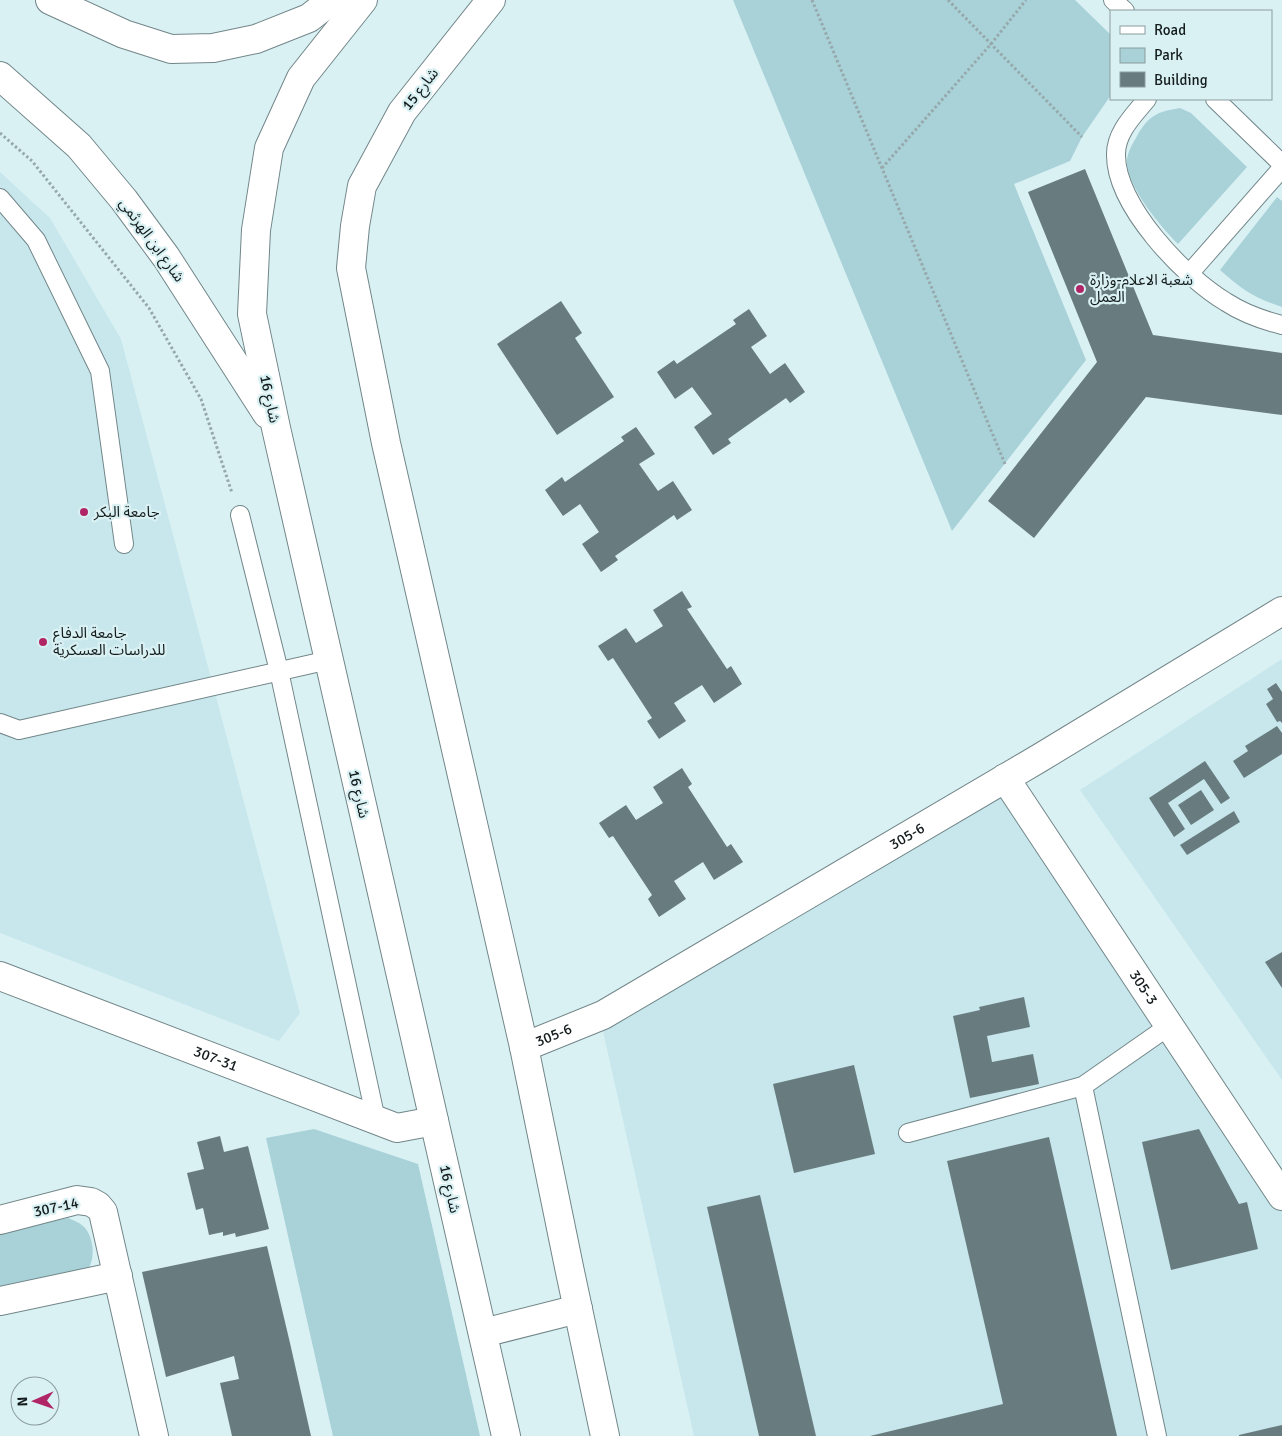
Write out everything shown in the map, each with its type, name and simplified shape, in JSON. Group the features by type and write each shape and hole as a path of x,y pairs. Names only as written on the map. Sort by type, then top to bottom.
{"main road":[{"path":"50,0 124,34 171,49 213,48 256,39 309,18 332,0"},
{"name":"شارع 16","path":"363,0 301,78 270,148 256,230 252,314 276,428 506,1436"},
{"name":"شارع 15","path":"490,0 402,112 362,186 350,268 388,453 524,1047"},
{"name":"شارع ابن الهرثمي","path":"0,76 79,146 124,200 166,257 276,428"},
{"name":"305-6","path":"524,1047 603,1015 1005,778 1282,611"},
{"name":"305-3","path":"1005,778 1282,1196"},
{"name":"307-31","path":"0,976 397,1128 434,1120"},
{"path":"524,1047 605,1436"},
{"name":"307-14","path":"0,1220 77,1200 91,1202 103,1212 154,1436"},
{"path":"0,1301 118,1276"},
{"path":"483,1333 578,1310"}],"lane":[{"path":"1113,0 1124,10"},
{"path":"1147,100 1121,132 1116,153 1118,174 1128,197 1145,225 1188,275 1231,305 1263,320 1282,325"},
{"path":"1216,100 1282,164"},
{"path":"1188,275 1282,168"},
{"path":"0,198 36,240 100,371 124,544"},
{"path":"240,515 279,671 376,1120"},
{"path":"0,723 19,730 329,660"},
{"path":"908,1133 1083,1086 1169,1026"},
{"path":"1083,1086 1158,1436"}],"path":[{"path":"812,0 1005,464"},
{"path":"948,0 1082,137"},
{"path":"882,168 991,44 1026,0"},
{"path":"0,133 32,160 149,308 201,399 240,515"}],"shaded area":[{"name":"جامعة البكر","path":"0,172 50,218 121,339 300,1013 279,1041 0,933"},
{"path":"1282,659 1282,1080 1080,790"},
{"path":"1005,778 1282,1196 1282,1436 694,1436 600,1018"}],"green space":[{"path":"733,0 1075,0 1110,34 1110,96 1082,137 1070,161 1014,184 1086,360 952,531"},
{"path":"1180,108 1191,113 1247,167 1178,244 1154,217 1138,193 1128,170 1127,160 1134,141 1150,119 1159,113"},
{"path":"1277,197 1282,201 1282,307 1248,292 1220,270"},
{"path":"314,1129 418,1164 480,1436 333,1436 266,1138"},
{"path":"68,1218 83,1226 90,1236 93,1254 87,1271 0,1288 0,1231"}],"building":[{"path":"1085,169 1153,335 1282,353 1282,415 1146,397 1034,538 988,501 1097,362 1028,192"},
{"path":"561,301 582,333 575,338 614,397 557,435 497,344"},
{"path":"749,309 767,336 751,347 770,374 785,363 805,392 790,403 786,398 728,439 731,443 713,455 694,427 712,414 692,387 675,399 657,372 674,360 677,364 736,324 733,320"},
{"path":"636,427 655,454 639,464 658,491 673,481 692,510 677,520 674,515 615,556 618,560 601,572 582,544 599,532 580,504 563,516 545,490 562,477 565,482 624,441 621,437"},
{"path":"682,591 692,607 687,609 727,669 731,666 742,684 714,703 702,685 674,703 686,721 659,739 647,721 652,718 613,658 608,661 598,646 626,628 636,643 663,626 653,610"},
{"path":"1276,683 1282,692 1282,723 1280,721 1277,722 1266,704 1273,699 1267,689"},
{"path":"1277,726 1282,733 1282,754 1244,778 1233,761 1248,751 1245,746"},
{"path":"1205,761 1230,798 1221,804 1204,779 1168,803 1185,829 1174,837 1149,798"},
{"path":"682,768 692,784 688,787 727,847 731,844 743,862 714,880 703,862 674,881 686,899 659,917 648,899 652,895 613,836 609,838 599,823 626,805 636,820 663,803 653,787"},
{"path":"1201,790 1214,810 1191,825 1178,805"},
{"path":"1234,811 1240,822 1187,855 1180,845"},
{"path":"1282,952 1282,988 1265,962"},
{"path":"1024,997 1030,1027 987,1036 992,1062 1033,1054 1039,1084 970,1098 953,1016 980,1010 979,1007"},
{"path":"854,1065 875,1154 794,1173 773,1084"},
{"path":"1199,1129 1239,1204 1247,1202 1258,1249 1171,1270 1142,1142"},
{"path":"220,1136 224,1152 248,1146 269,1229 236,1237 235,1233 223,1236 223,1232 209,1235 203,1208 196,1210 187,1173 204,1169 197,1142"},
{"path":"1049,1137 1117,1436 870,1436 1003,1404 947,1161"},
{"path":"760,1195 816,1436 759,1436 707,1207"},
{"path":"267,1246 311,1436 232,1436 220,1383 239,1379 234,1356 166,1377 142,1272"},
{"path":"1282,1425 1282,1436 1239,1436 1239,1435"}],"place":[{"name":"شعبة الاعلام-وزارة العمل","path":"1080,289"},
{"name":"جامعة البكر","path":"84,512"},
{"name":"جامعة الدفاع للدراسات العسكرية","path":"43,642"}]}
